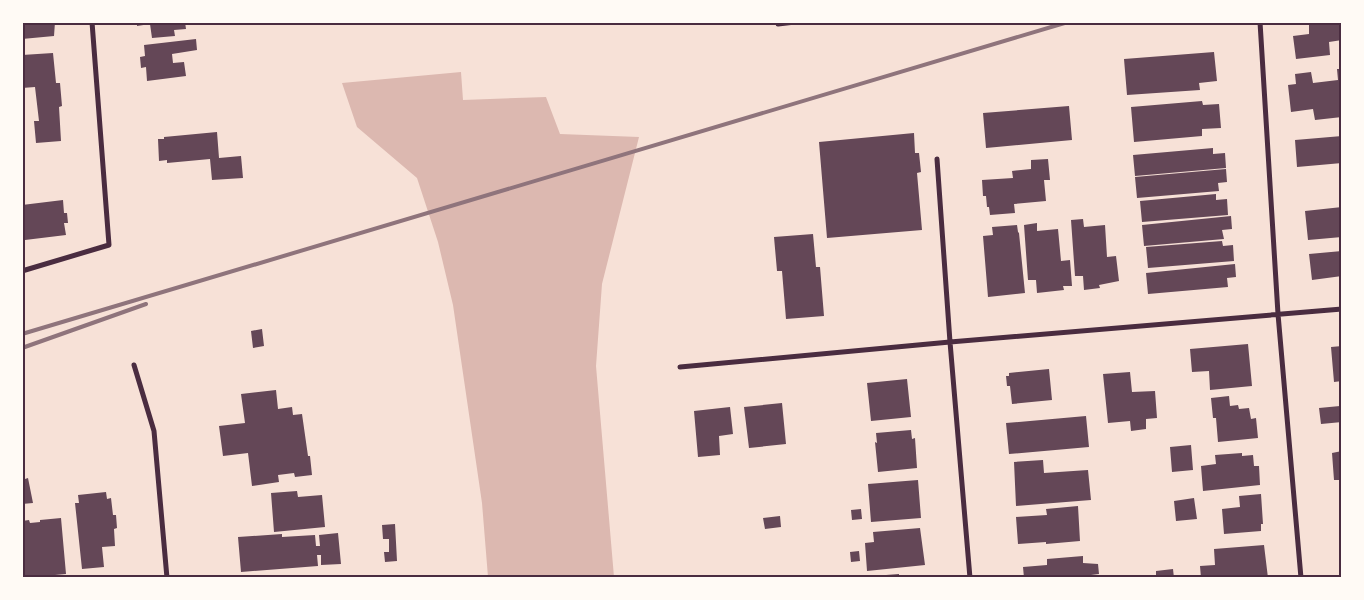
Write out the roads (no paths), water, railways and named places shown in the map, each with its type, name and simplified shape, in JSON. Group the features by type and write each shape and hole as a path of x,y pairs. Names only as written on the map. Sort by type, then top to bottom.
{"street":[{"path":"22,271 109,245 92,22"},
{"path":"778,24 795,22"},
{"path":"1260,22 1278,314 1301,578"},
{"path":"937,160 970,578"},
{"path":"680,367 1342,309"},
{"path":"134,365 154,431 167,578"}],"railway":[{"path":"22,334 1068,22"},
{"path":"22,348 146,304"}]}
